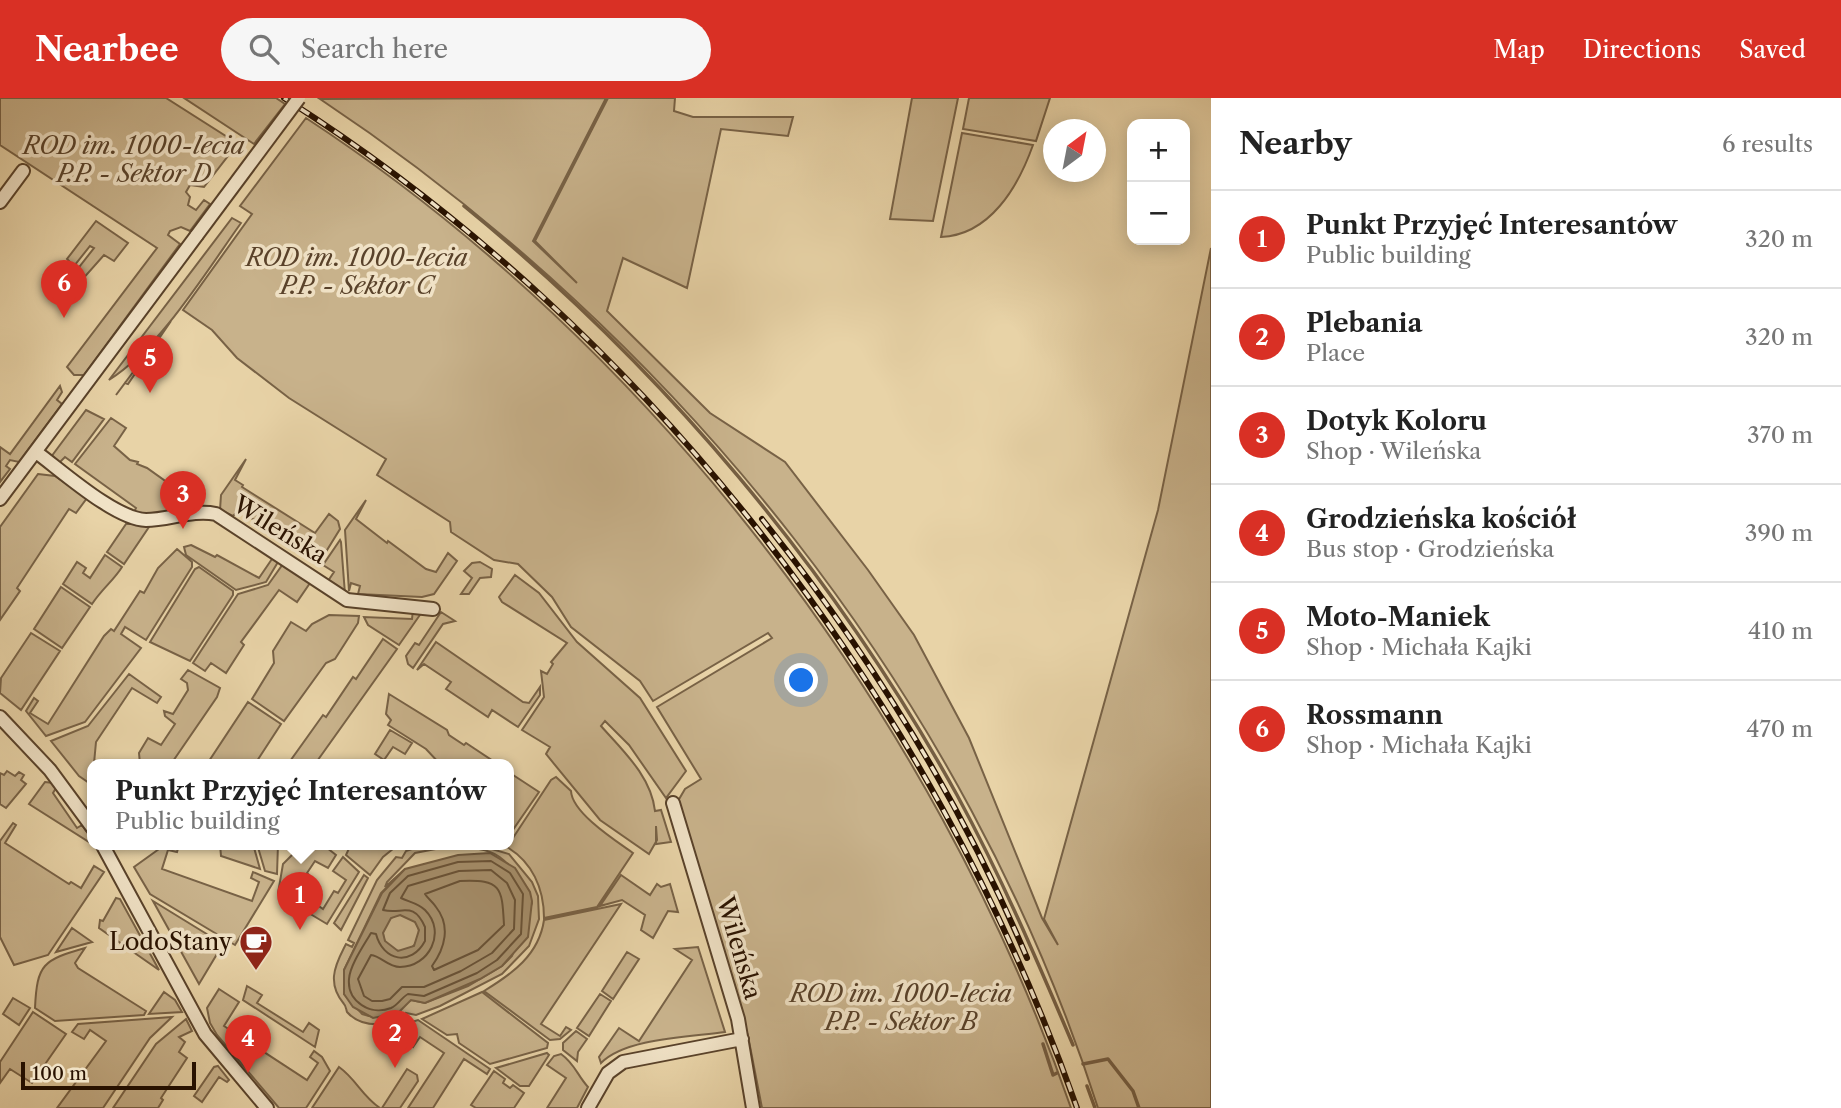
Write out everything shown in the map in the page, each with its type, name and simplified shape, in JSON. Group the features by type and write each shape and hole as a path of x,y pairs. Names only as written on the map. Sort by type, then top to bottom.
{"street":[{"path":"0,499 299,98"},
{"path":"0,202 23,171"},
{"name":"Wileńska","path":"36,452 130,518 167,520 202,512 216,514 293,562 346,600 433,609"},
{"path":"0,717 36,753 87,820"},
{"name":"Wileńska","path":"673,803 743,1039 753,1108"},
{"path":"105,850 205,1034 267,1108"},
{"path":"588,1108 608,1073 622,1062 640,1056 743,1039"}],"green space":[{"name":"ROD im. 1000-lecia P.P. - Sektor D","path":"0,98 166,98 232,140 231,152 204,187 190,185 186,192 190,197 188,205 196,210 204,200 210,204 190,231 181,227 170,231 168,235 180,244 84,375 74,375 67,367 157,248 0,145"},
{"path":"184,98 276,98 285,104 254,144"},
{"path":"606,98 533,241 577,283 535,241 608,98 675,98 674,111 693,117 793,117 788,136 721,129 687,288 623,258 607,311 710,413 785,462 868,570 914,635 969,738 1042,918 1058,945 1044,919 1158,510 1211,248 1211,1108 1098,1108 1041,956 971,810 888,670 794,538 689,414 574,299 451,194 320,99"},
{"path":"912,98 958,98 933,221 890,219"},
{"path":"969,98 1050,98 1036,141 963,129"},
{"path":"306,118 433,210 553,314 665,428 768,551 861,682 943,820 1013,962 1071,1108 762,1108 748,1036 678,801 685,789 701,779 657,707 772,638 768,633 653,701 640,681 571,627 552,597 518,564 494,560 451,532 450,522 377,475 386,459 289,398 237,358 212,330 183,310 252,214 240,206"},
{"path":"962,133 1033,145 1010,192 988,218 974,228 941,237"},
{"path":"232,218 241,223 181,308 146,349 109,380"},
{"path":"96,221 128,243 114,261 104,255 81,281 73,275 94,248 90,246 74,266 67,259"},
{"path":"171,321 128,384 125,383 116,395"},
{"path":"60,386 62,392 57,400 62,404 19,462 10,460 6,466 10,469 0,482 0,447 10,454"},
{"path":"86,410 104,419 72,462 65,457 59,463 51,457"},
{"path":"111,418 126,428 114,446 130,460 138,462 137,464 147,468 203,508 158,516 133,514 136,508 75,464"},
{"path":"246,459 235,480 243,485 242,487 315,533 329,514 338,521 340,529 319,563 239,510 233,516 220,510 221,495"},
{"path":"38,474 55,476 87,498 76,513 69,509 17,588 20,591 0,620 0,527"},
{"path":"366,500 356,519 387,543 388,541 426,569 436,572 448,553 457,561 434,594 422,597 358,594 360,586 351,583 349,591 345,530"},
{"path":"126,524 151,524 124,564 107,552"},
{"path":"340,540 345,594 328,581 334,572 323,565"},
{"path":"191,545 215,557 217,555 259,578 274,556 278,562 266,582 236,590 186,555 184,547"},
{"path":"177,549 192,562 192,567 146,640 125,627 121,634 141,648 85,722 46,736 26,711 34,698 38,701 30,713 48,724 104,636 111,629 114,631 140,591 144,593 158,568"},
{"path":"105,555 122,567 92,604 63,584 77,562 86,568 83,573 90,578"},
{"path":"480,562 492,569 491,577 480,578 469,594 461,594 472,578 464,571 472,563"},
{"path":"283,564 310,583 297,602 279,590 241,642 244,645 226,673 211,663 205,671 193,663 238,594 268,585"},
{"path":"199,567 233,591 233,595 190,661 150,642 195,569"},
{"path":"515,575 539,593 577,642 640,698 686,771 666,798 629,745 605,721 601,726 642,775 655,811 661,810 671,842 656,842 649,854 600,820 546,754 550,747 522,730 544,697 541,671 547,674 553,664 551,662 567,643 502,602 499,597"},
{"path":"61,587 90,607 62,648 34,629"},
{"path":"413,610 422,612 399,645 368,625 364,617 412,619"},
{"path":"441,612 455,621 443,624 413,668 408,664 406,656 415,643 419,645"},
{"path":"329,615 359,616 358,623 335,659 326,663 284,721 252,699 274,663 273,651 291,622 306,631 312,624"},
{"path":"31,633 60,651 21,710 0,693 1,678"},
{"path":"383,639 397,649 319,759 292,759 323,715 326,717 353,677 356,679"},
{"path":"436,642 523,702 529,703 540,687 540,695 518,727 492,710 488,717 446,689 451,682 424,664 417,670"},
{"path":"188,670 220,688 217,697 174,759 140,759 139,753 148,738 161,745 175,724 165,716 164,711 173,714 188,690 187,683 181,679"},
{"path":"129,674 161,697 157,703 132,688 96,742 94,759 87,759 87,782 79,776 51,741 88,726"},
{"path":"389,694 447,730 449,735 464,745 466,743 490,759 435,759 426,749 388,725 391,720 386,714"},
{"path":"248,702 281,724 258,759 210,759"},
{"path":"390,730 412,743 405,754 393,747 385,759 375,754"},
{"path":"7,771 15,776 19,772 24,775 21,780 26,784 6,808 0,804 0,773 4,775"},
{"path":"514,776 539,792 514,828"},
{"path":"556,777 571,791 573,799 587,817 633,853 597,907 544,918 542,896 535,877 530,868 512,850 514,850 514,836 551,780"},
{"path":"45,782 53,783 56,788 53,793 77,828 82,825 87,832 87,841 29,804"},
{"path":"13,823 16,825 5,843 69,884 71,882 81,888 94,866 104,872 48,955 14,965 0,937 0,841"},
{"path":"158,850 168,850 162,869 252,901 259,882 251,878 253,872 274,881 235,945 150,894 134,867"},
{"path":"220,850 255,850 260,869 221,856"},
{"path":"259,850 278,850 277,874 265,871"},
{"path":"297,850 330,850 336,855 328,868 315,861 307,873 310,876 299,893 308,900 303,909 278,893 283,864"},
{"path":"348,850 392,850 370,875 346,855"},
{"path":"409,850 430,850 415,853 387,882 385,887 405,869 381,893 344,970 344,994 362,1014 385,1017 411,1000 425,1003 468,986 502,966 512,956 532,903 508,865 500,857 483,850 509,854 532,882 538,896 539,919 529,946 502,974 440,1006 416,1015 406,1013 405,1019 383,1024 367,1023 347,1012 335,989 335,972 346,944 352,947 354,943 348,940 377,880 396,857 402,858"},
{"path":"343,857 359,872 327,924 307,912 313,902 323,909 334,891 338,893 346,880 333,871"},
{"path":"364,875 368,878 341,930 334,923"},
{"path":"621,875 650,895 657,884 661,887 670,884 678,912 668,911 653,938 641,930 645,915 622,900 600,906"},
{"path":"116,898 120,899 159,970 99,928 100,920 103,921"},
{"path":"153,901 223,944 199,984"},
{"path":"621,904 541,1024 560,1036 566,1027 571,1030 560,1039 550,1040 484,991 523,962 536,943 544,920"},
{"path":"401,915 414,920 419,933 414,946 401,951 388,946 383,933 388,920"},
{"path":"72,928 92,942 56,952"},
{"path":"698,947 725,1032 676,1037 625,1048 601,1063 599,1057 619,1028 639,1041 692,960 675,949"},
{"path":"85,948 75,963 78,968 146,1011 144,1015 55,1021 35,1008 38,982 45,966 60,956"},
{"path":"627,952 639,959 613,999 602,991"},
{"path":"247,986 262,995 257,1003 303,1032 309,1023 319,1030 315,1047 243,1000"},
{"path":"219,989 239,1002 224,1026 307,1080 318,1063 310,1057 314,1051 322,1057 330,1071 306,1108 279,1108 217,1035 210,1023 207,1008"},
{"path":"164,992 175,1000 182,1012 149,1014"},
{"path":"482,992 548,1043 547,1048 490,1064 459,1043 457,1034 447,1035 422,1019"},
{"path":"600,994 611,1001 589,1036 577,1028"},
{"path":"13,998 30,1008 19,1025 3,1014"},
{"path":"33,1012 66,1034 32,1083 10,1069 0,1083 0,1062"},
{"path":"172,1017 150,1038 103,1108 57,1108 106,1041 90,1030 84,1039 72,1032 78,1024"},
{"path":"186,1019 192,1031 179,1037 185,1042 179,1052 187,1058 161,1098 163,1100 158,1108 113,1108 156,1044"},
{"path":"418,1020 490,1069 487,1074 464,1059 433,1108 408,1108 444,1053 420,1037 413,1047 400,1038 398,1042 386,1034 388,1029"},
{"path":"576,1031 587,1039 578,1052 577,1061 563,1050 563,1043"},
{"path":"547,1053 549,1055 529,1086 520,1086 496,1068"},
{"path":"561,1054 588,1087 577,1108 547,1108 566,1078 547,1065 554,1056"},
{"path":"218,1066 229,1080 227,1082 219,1077 202,1102 194,1096 214,1067"},
{"path":"339,1067 368,1098 380,1108 312,1108"},
{"path":"407,1069 417,1075 418,1081 400,1108 382,1108"},
{"path":"494,1071 505,1079 503,1083 510,1088 513,1085 524,1093 514,1108 476,1108 471,1105"}],"water":[{"path":"490,853 515,868 530,892 532,901 528,937 502,966 480,979 425,1003 411,1000 398,1013 373,1018 353,1007 344,994 344,970 382,893 405,869 458,855","holes":["400,915 415,922 419,930 414,946 398,951 385,941 383,933 391,918"]}],"waterway":[{"path":"464,206 608,335 675,404 739,477 799,552 908,711 957,795 1004,887 1073,1045"},
{"path":"1043,1044 1053,1075 1057,1073"},
{"path":"1083,1064 1108,1059 1133,1091 1139,1108"},
{"path":"1087,1086 1095,1108"}],"railway":[{"path":"284,98 417,192 542,297 658,412 764,537 859,670 944,810 1016,957 1077,1108"},
{"path":"762,519 839,622 910,730 973,842 1027,958"}],"place":[{"name":"Rossmann","path":"64,318"},
{"name":"Moto-Maniek","path":"150,393"},
{"name":"Dotyk Koloru","path":"183,529"},
{"name":"Punkt Przyjęć Interesantów","path":"300,930"},
{"name":"LodoStany","path":"256,972"},
{"name":"Plebania","path":"395,1068"},
{"name":"Grodzieńska kościół","path":"248,1073"}],"park label":[{"name":"ROD im. 1000-lecia P.P. - Sektor C","path":"357,272"},
{"name":"ROD im. 1000-lecia P.P. - Sektor B","path":"901,1008"}]}
